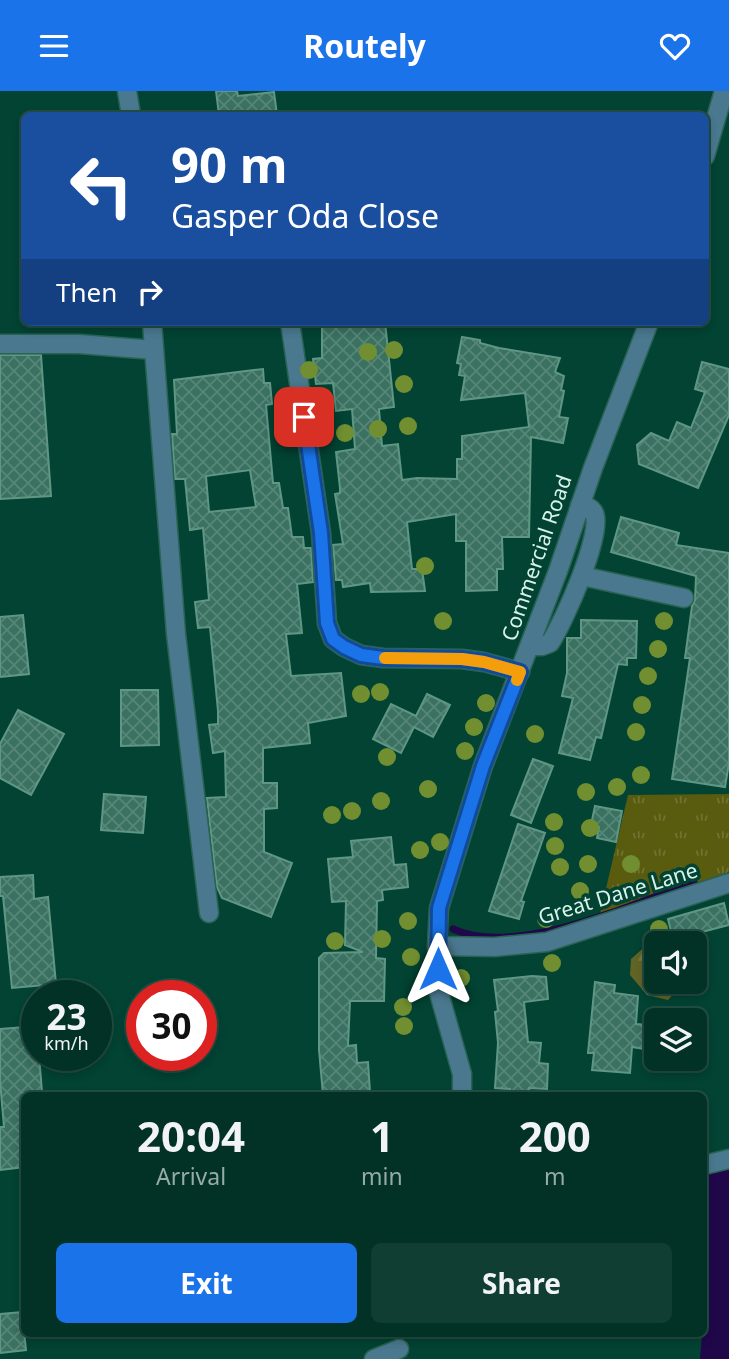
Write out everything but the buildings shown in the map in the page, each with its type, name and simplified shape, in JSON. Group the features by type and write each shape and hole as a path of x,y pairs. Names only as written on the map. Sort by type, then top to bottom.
{"street":[{"path":"127,91 130,112"},
{"path":"709,142 724,91"},
{"path":"152,326 176,634 209,913"},
{"path":"291,326 321,533 327,623 333,639 361,655 383,658 462,659 520,672"},
{"name":"Commercial Road","path":"462,1092 462,1074 439,993 439,908 483,766 647,326"},
{"path":"0,344 79,344 154,350"},
{"path":"530,646 551,643 582,576 596,524 595,513 589,507 580,505"},
{"path":"582,576 684,598"},
{"name":"Great Dane Lane","path":"437,946 495,947 547,942 729,883"},
{"path":"707,1164 729,1159"},
{"path":"374,1359 401,1347"}],"green space":[{"path":"729,794 729,872 599,918 628,795"},
{"path":"644,948 644,991 630,975 631,959"},
{"path":"646,994 673,994 668,1000"}],"waterway":[{"path":"453,929 479,936 508,937 540,933 574,925 694,882"},
{"path":"722,1359 728,1267 727,1174"}],"slow traffic":[{"path":"385,658 444,658 484,662 520,672 517,680"}],"route":[{"path":"304,417 321,533 327,623 333,639 361,655 383,658 462,659 520,672 483,766 439,908 438,969"}]}
